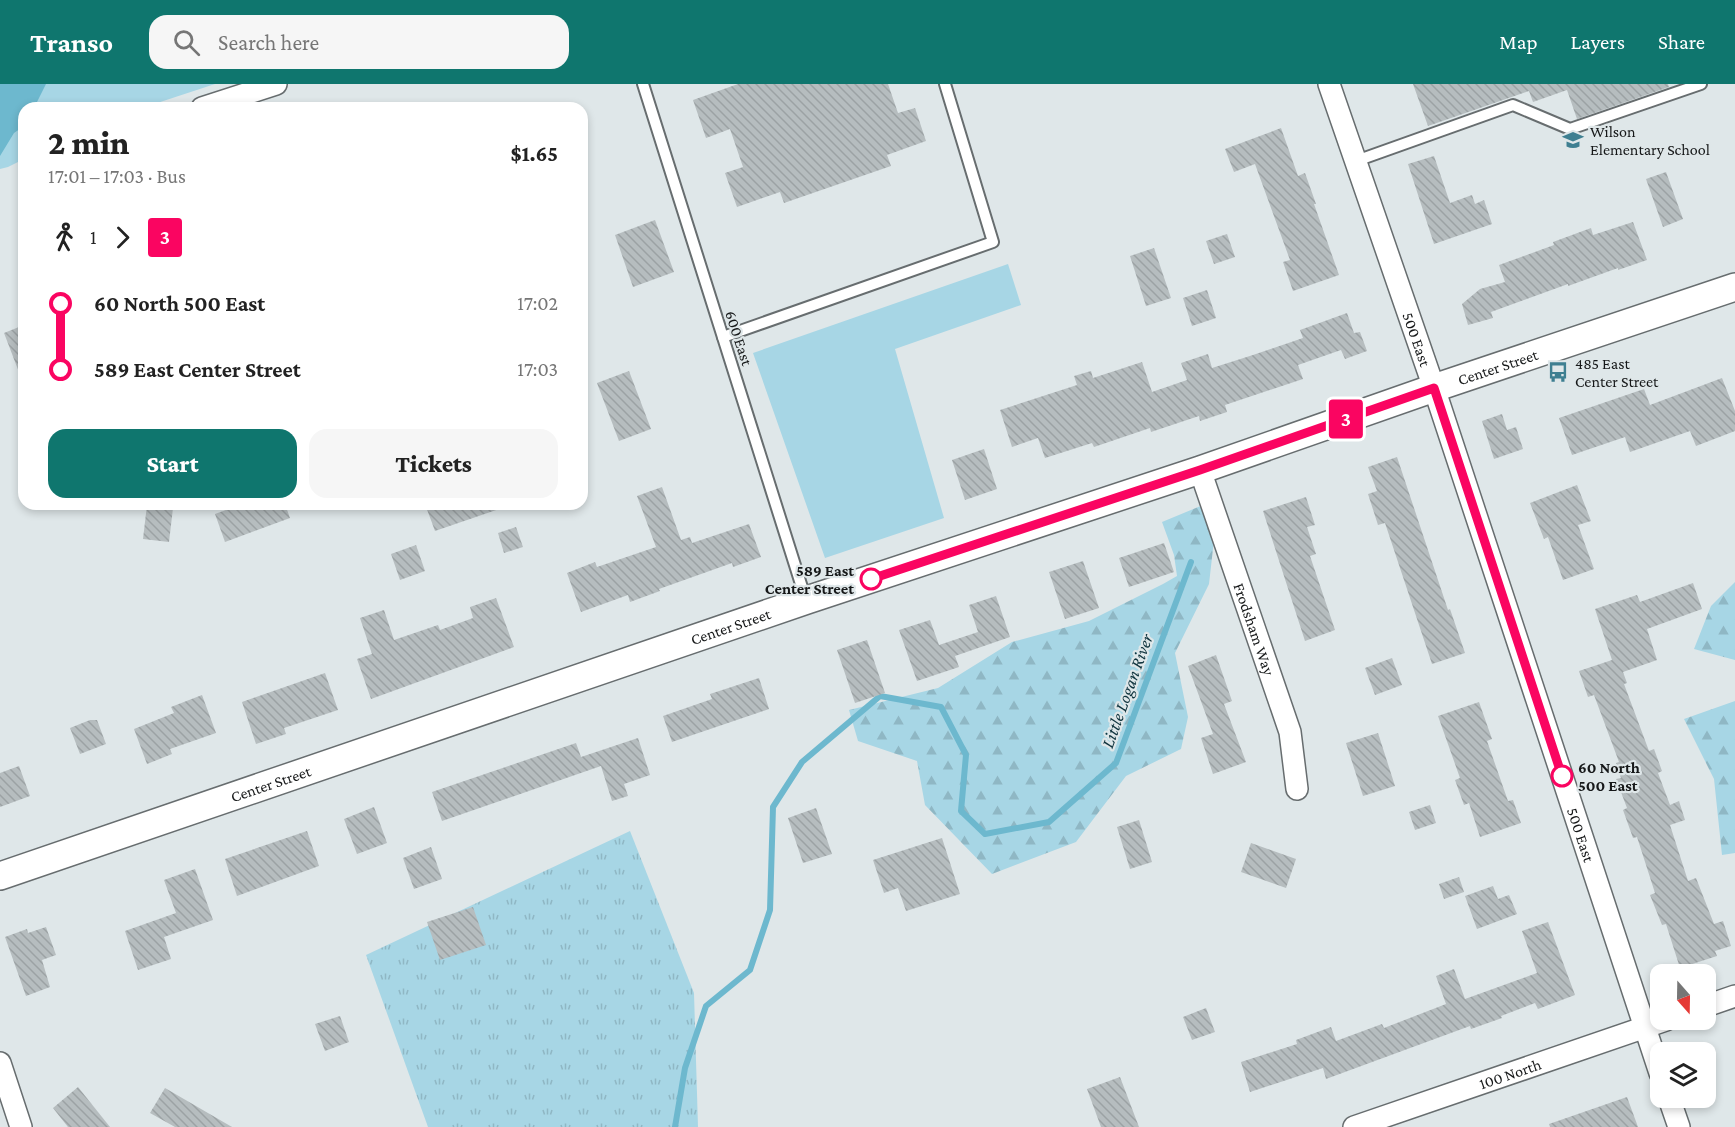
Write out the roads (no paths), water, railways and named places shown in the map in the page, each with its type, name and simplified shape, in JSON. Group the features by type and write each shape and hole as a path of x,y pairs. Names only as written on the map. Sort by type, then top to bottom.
{"street":[{"path":"220,102 276,84"},
{"name":"500 East","path":"1329,84 1434,388 1650,1042"},
{"name":"Center Street","path":"0,876 807,600 1200,470 1434,388 1735,287"},
{"name":"Frodsham Way","path":"1200,470 1290,732 1297,789"},
{"path":"1716,1003 1735,996"},
{"name":"100 North","path":"1353,1127 1650,1025"},
{"path":"0,1063 21,1127"},
{"path":"1672,1108 1679,1127"}],"lane":[{"name":"600 East","path":"643,84 807,600"},
{"path":"723,337 993,242 945,84"},
{"path":"1356,161 1513,105 1570,129 1701,84"}],"waterway":[{"name":"Little Logan River","path":"675,1127 685,1068 706,1006 750,970 770,910 773,807 802,762 880,696 941,707 966,755 961,811 985,834 1049,822 1116,763 1191,562"}],"place":[{"name":"Wilson Elementary School","path":"1573,140"},
{"name":"485 East Center Street","path":"1558,372"},
{"name":"589 East Center Street","path":"871,579"},
{"name":"60 North 500 East","path":"1562,776"}]}
